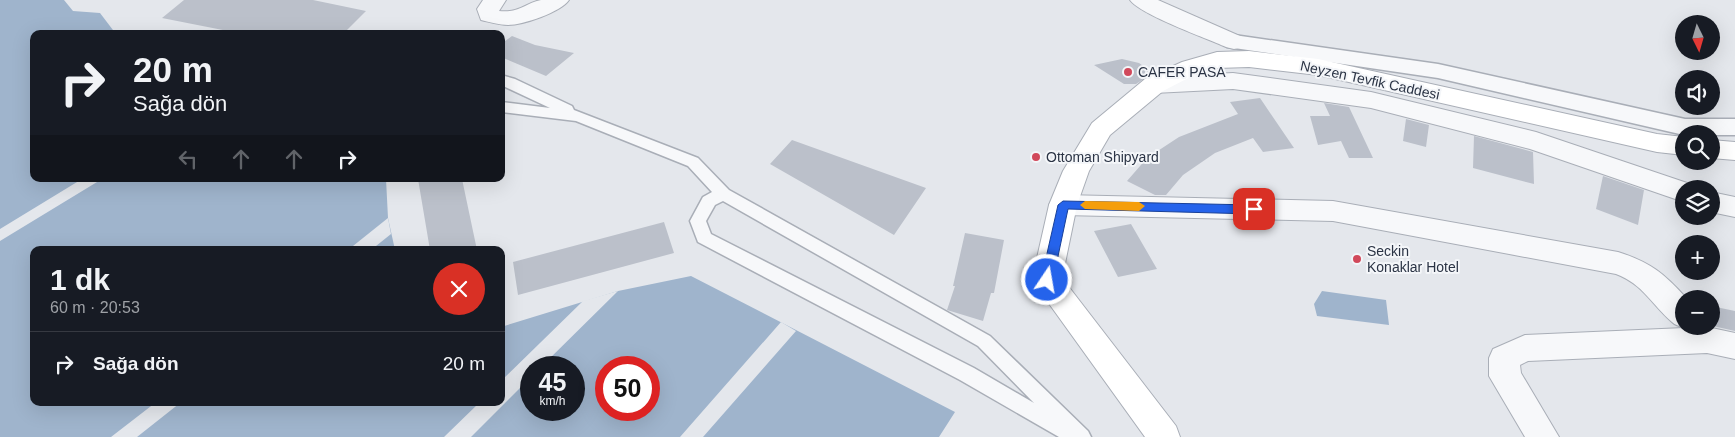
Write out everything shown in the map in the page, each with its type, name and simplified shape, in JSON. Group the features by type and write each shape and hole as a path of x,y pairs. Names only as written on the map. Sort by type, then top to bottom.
{"main road":[{"name":"Neyzen Tevfik Caddesi","path":"1164,437 1047,280 1063,205 1076,170 1101,129 1154,85 1190,67 1217,60 1249,59 1318,67 1657,143 1675,145"},
{"path":"1720,150 1735,151"}],"street":[{"path":"495,0 488,9 489,15 501,19 522,18 558,0"},
{"path":"1142,0 1164,12 1234,42 1438,71 1685,127 1735,127"},
{"path":"1154,85 1233,81 1372,100 1536,141 1675,189"},
{"path":"1720,204 1735,208"},
{"path":"1063,205 1343,213 1618,263 1634,268 1647,276 1675,306"},
{"path":"1543,437 1505,376 1504,358 1524,348 1712,338"}],"lane":[{"path":"505,81 578,116 693,162 723,194 984,340 1081,437"},
{"path":"505,108 578,116"},
{"path":"723,194 709,201 698,222 704,238 967,374 1076,437"}],"water":[{"path":"0,0 64,0 73,11 100,13 113,30 30,30 30,182 386,182 388,218 394,246 30,246 30,406 505,406 505,326 618,291 691,276 955,412 939,437 0,437"},
{"path":"1322,291 1386,300 1389,325 1317,316 1314,304"}],"pier":[{"path":"77,182 97,182 0,241 0,229"},
{"path":"388,218 391,234 376,246 353,246"},
{"path":"618,291 552,356 527,356 583,301"},
{"path":"781,322 796,331 703,437 680,437"},
{"path":"520,362 520,388 505,403 505,377"},
{"path":"151,406 176,406 137,437 111,437"},
{"path":"476,406 502,406 471,437 444,437"}],"building":[{"path":"184,0 313,0 366,11 347,30 223,30 162,18"},
{"path":"512,36 535,45 574,53 546,76 505,59 505,41"},
{"name":"CAFER PASA","path":"1122,59 1139,63 1153,73 1136,84 1124,84 1094,65"},
{"path":"1260,98 1294,148 1263,152 1253,138 1215,153 1183,175 1166,195 1155,195 1127,181 1147,158 1179,137 1238,114 1230,102"},
{"path":"1324,103 1349,107 1373,158 1349,158 1341,141 1318,145 1310,116 1330,116"},
{"path":"1406,119 1429,125 1426,147 1403,141"},
{"path":"1474,136 1533,152 1534,184 1473,168"},
{"path":"792,140 926,188 894,235 770,164"},
{"path":"1603,176 1644,190 1638,225 1596,209"},
{"path":"419,182 463,182 476,246 429,246"},
{"path":"664,222 674,253 518,295 513,262"},
{"path":"1131,224 1157,269 1118,277 1094,231"},
{"path":"965,233 1004,240 994,293 991,293 983,321 947,310 955,286 953,286"},
{"path":"1720,308 1735,311 1735,331 1720,328"}],"slow traffic":[{"path":"1085,205 1139,206"}],"place":[{"name":"CAFER PASA","path":"1128,72"},
{"name":"Ottoman Shipyard","path":"1036,157"},
{"name":"Seckin Konaklar Hotel","path":"1357,259"}],"route":[{"path":"1047,280 1063,205 1254,209"}]}
